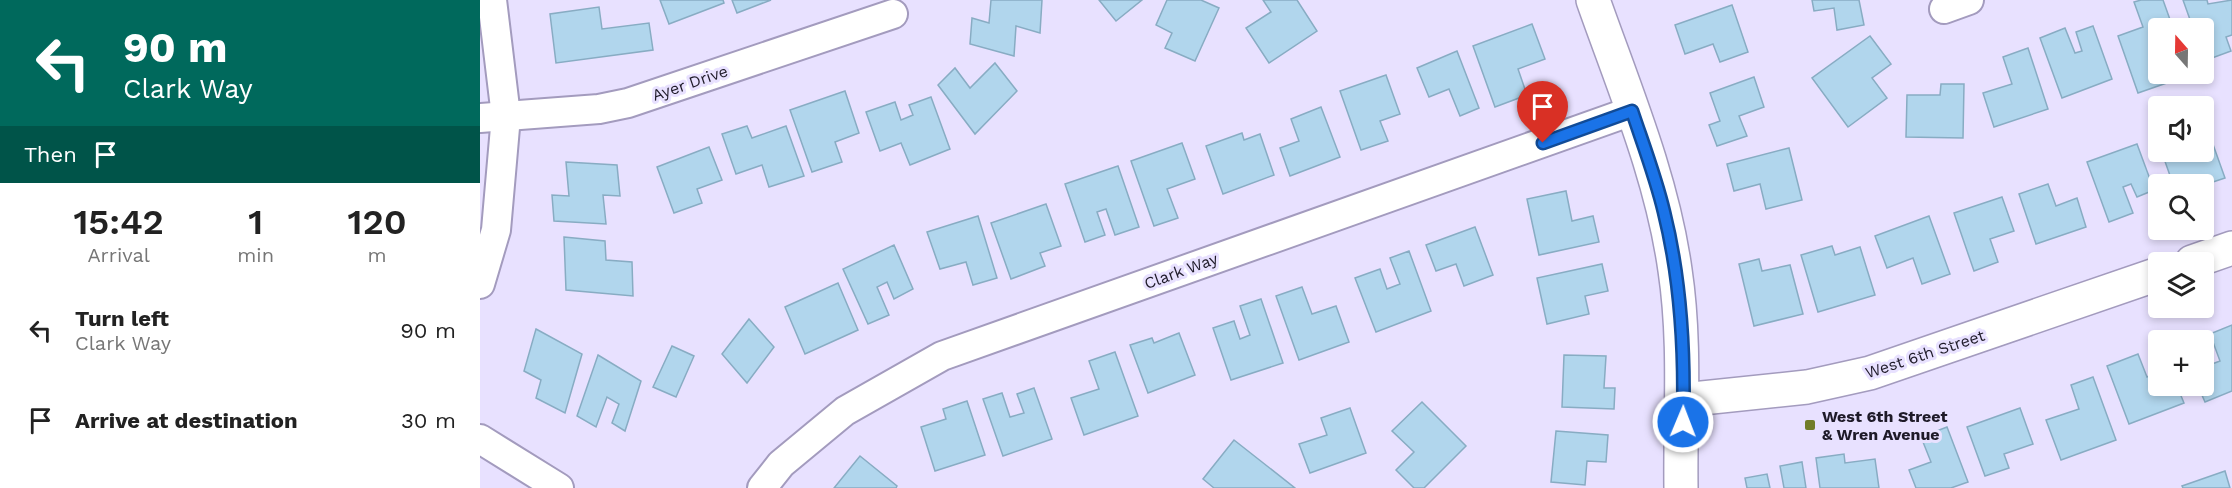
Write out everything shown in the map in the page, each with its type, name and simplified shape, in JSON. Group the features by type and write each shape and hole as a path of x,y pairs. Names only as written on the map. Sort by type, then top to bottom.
{"street":[{"path":"480,284 496,230 492,0"},
{"path":"1593,0 1664,212 1676,269 1683,334 1681,488"},
{"name":"Ayer Drive","path":"493,117 599,109 628,104 893,14"},
{"name":"Clark Way","path":"762,488 781,464 845,411 942,356 1632,111"},
{"path":"2214,254 2232,248"},
{"name":"West 6th Street","path":"1683,400 1807,387 1870,373 2148,277"},
{"path":"480,439 559,488"}],"building":[{"path":"660,0 723,0 724,3 669,24"},
{"path":"732,0 771,0 737,13"},
{"path":"991,0 1042,0 1040,33 1016,26 1014,56 970,44 972,18 989,23"},
{"path":"1099,0 1142,0 1116,21"},
{"path":"1167,0 1201,0 1219,8 1195,61 1165,48 1172,33 1156,25"},
{"path":"1263,0 1297,0 1317,31 1269,63 1246,28 1271,12"},
{"path":"1812,0 1859,0 1864,25 1837,30 1834,8 1814,11"},
{"path":"2163,0 2169,18 2148,18 2148,84 2164,84 2138,93 2118,36 2143,27 2134,2"},
{"path":"2183,0 2207,0 2208,4 2232,0 2232,35 2226,37 2231,51 2214,57 2214,18 2189,18"},
{"path":"1732,5 1748,52 1720,62 1713,44 1685,54 1675,25"},
{"path":"599,7 602,29 649,23 653,50 556,63 550,14"},
{"path":"1532,24 1545,59 1518,69 1527,95 1495,107 1473,46"},
{"path":"2093,26 2112,79 2062,98 2040,38 2065,28 2075,53 2082,51 2076,32"},
{"path":"1870,36 1891,64 1872,78 1887,98 1848,127 1812,78"},
{"path":"2028,48 2048,109 1994,127 1983,93 2012,84 2003,57"},
{"path":"1457,51 1479,108 1460,116 1449,89 1429,97 1417,68"},
{"path":"995,63 1017,91 975,134 938,85 955,68 970,88"},
{"path":"1386,75 1400,114 1380,121 1388,141 1361,150 1340,91"},
{"path":"1754,77 1764,107 1739,116 1747,136 1717,146 1709,125 1720,121 1710,93"},
{"path":"1941,84 1964,84 1963,138 1906,137 1907,95 1940,95"},
{"path":"845,91 859,133 835,142 842,162 812,172 790,110"},
{"path":"931,97 950,149 910,165 901,143 880,151 866,112 895,102 901,120 913,115 909,105"},
{"path":"1321,107 1340,157 1290,176 1280,148 1299,141 1291,119"},
{"path":"747,126 752,138 786,126 804,176 769,187 762,165 736,174 722,134"},
{"path":"1242,133 1244,140 1260,134 1274,175 1223,194 1206,146"},
{"path":"1182,143 1195,179 1167,189 1178,218 1154,226 1131,161"},
{"path":"2137,144 2148,174 2148,192 2137,197 2131,184 2123,187 2133,213 2109,222 2087,162"},
{"path":"709,147 722,180 697,189 702,203 674,213 657,167"},
{"path":"2214,147 2225,178 2214,182 2214,174 2169,174 2165,162 2214,162"},
{"path":"1789,148 1802,200 1766,209 1760,184 1734,191 1727,164"},
{"path":"566,162 617,165 620,196 603,195 606,224 554,221 552,195 569,196"},
{"path":"1118,166 1139,227 1115,235 1106,209 1097,212 1105,235 1085,242 1065,184"},
{"path":"2048,184 2056,206 2077,198 2086,227 2036,244 2019,194"},
{"path":"1566,191 1572,221 1593,216 1599,242 1539,255 1527,199"},
{"path":"2002,197 2014,231 1990,239 1998,262 1974,271 1954,213"},
{"path":"1046,204 1061,246 1040,253 1045,266 1011,279 991,223"},
{"path":"978,216 997,278 973,285 966,262 940,269 927,232"},
{"path":"1929,216 1950,274 1922,284 1913,258 1887,268 1875,236"},
{"path":"1475,227 1493,275 1464,286 1456,264 1436,271 1426,245"},
{"path":"564,237 605,241 606,260 632,262 633,296 566,290"},
{"path":"894,245 913,289 894,299 887,282 877,287 889,315 868,324 843,269"},
{"path":"1832,246 1835,255 1860,247 1875,295 1818,312 1801,255"},
{"path":"1409,251 1431,311 1376,332 1355,278 1380,269 1387,289 1400,284 1390,258"},
{"path":"1759,259 1762,271 1790,265 1803,314 1754,326 1739,264"},
{"path":"1602,264 1608,291 1585,296 1589,314 1547,324 1537,278"},
{"path":"838,283 858,330 805,354 785,307"},
{"path":"1302,287 1312,314 1336,306 1349,342 1299,360 1276,296"},
{"path":"1261,299 1283,363 1231,380 1213,328 1234,321 1240,339 1250,335 1240,306"},
{"path":"749,319 774,347 747,383 722,354"},
{"path":"2232,325 2232,391 2205,402 2202,396 2214,396 2214,363 2220,361 2214,345 2214,332"},
{"path":"536,329 582,354 565,413 536,398 541,380 524,371"},
{"path":"1179,333 1195,375 1148,393 1130,345 1152,338 1154,343"},
{"path":"672,346 694,356 676,397 653,387"},
{"path":"1115,352 1138,416 1084,435 1071,398 1099,389 1089,361"},
{"path":"2138,354 2148,377 2148,396 2181,396 2184,403 2129,424 2107,366"},
{"path":"598,355 641,381 625,431 612,423 619,404 607,397 596,427 577,416"},
{"path":"1564,355 1606,356 1604,388 1615,388 1614,409 1562,407"},
{"path":"2093,377 2116,440 2061,460 2046,420 2079,409 2071,385"},
{"path":"1034,388 1052,439 1003,456 983,399 1002,393 1010,417 1024,413 1017,394"},
{"path":"967,401 985,455 935,471 921,427 946,419 943,409"},
{"path":"1422,402 1466,446 1424,488 1414,488 1396,470 1414,452 1392,431"},
{"path":"1350,408 1366,453 1310,473 1299,444 1327,435 1321,418"},
{"path":"2020,408 2033,444 2004,454 2009,468 1985,476 1967,427"},
{"path":"1947,427 1968,482 1951,488 1916,488 1909,470 1931,462 1921,437"},
{"path":"1556,431 1608,435 1606,462 1587,461 1585,485 1551,482"},
{"path":"1234,440 1295,488 1214,488 1203,479"},
{"path":"1844,454 1845,463 1875,459 1879,488 1820,488 1816,458"},
{"path":"860,456 897,486 896,488 834,488"},
{"path":"1802,462 1806,488 1784,488 1780,466"},
{"path":"2225,471 2230,488 2183,488 2182,486"},
{"path":"1767,474 1770,488 1747,488 1745,478"}],"place":[{"name":"West 6th Street & Wren Avenue","path":"1810,425"}],"route":[{"path":"1543,143 1632,111 1664,212 1676,269 1683,334 1683,422"}]}
